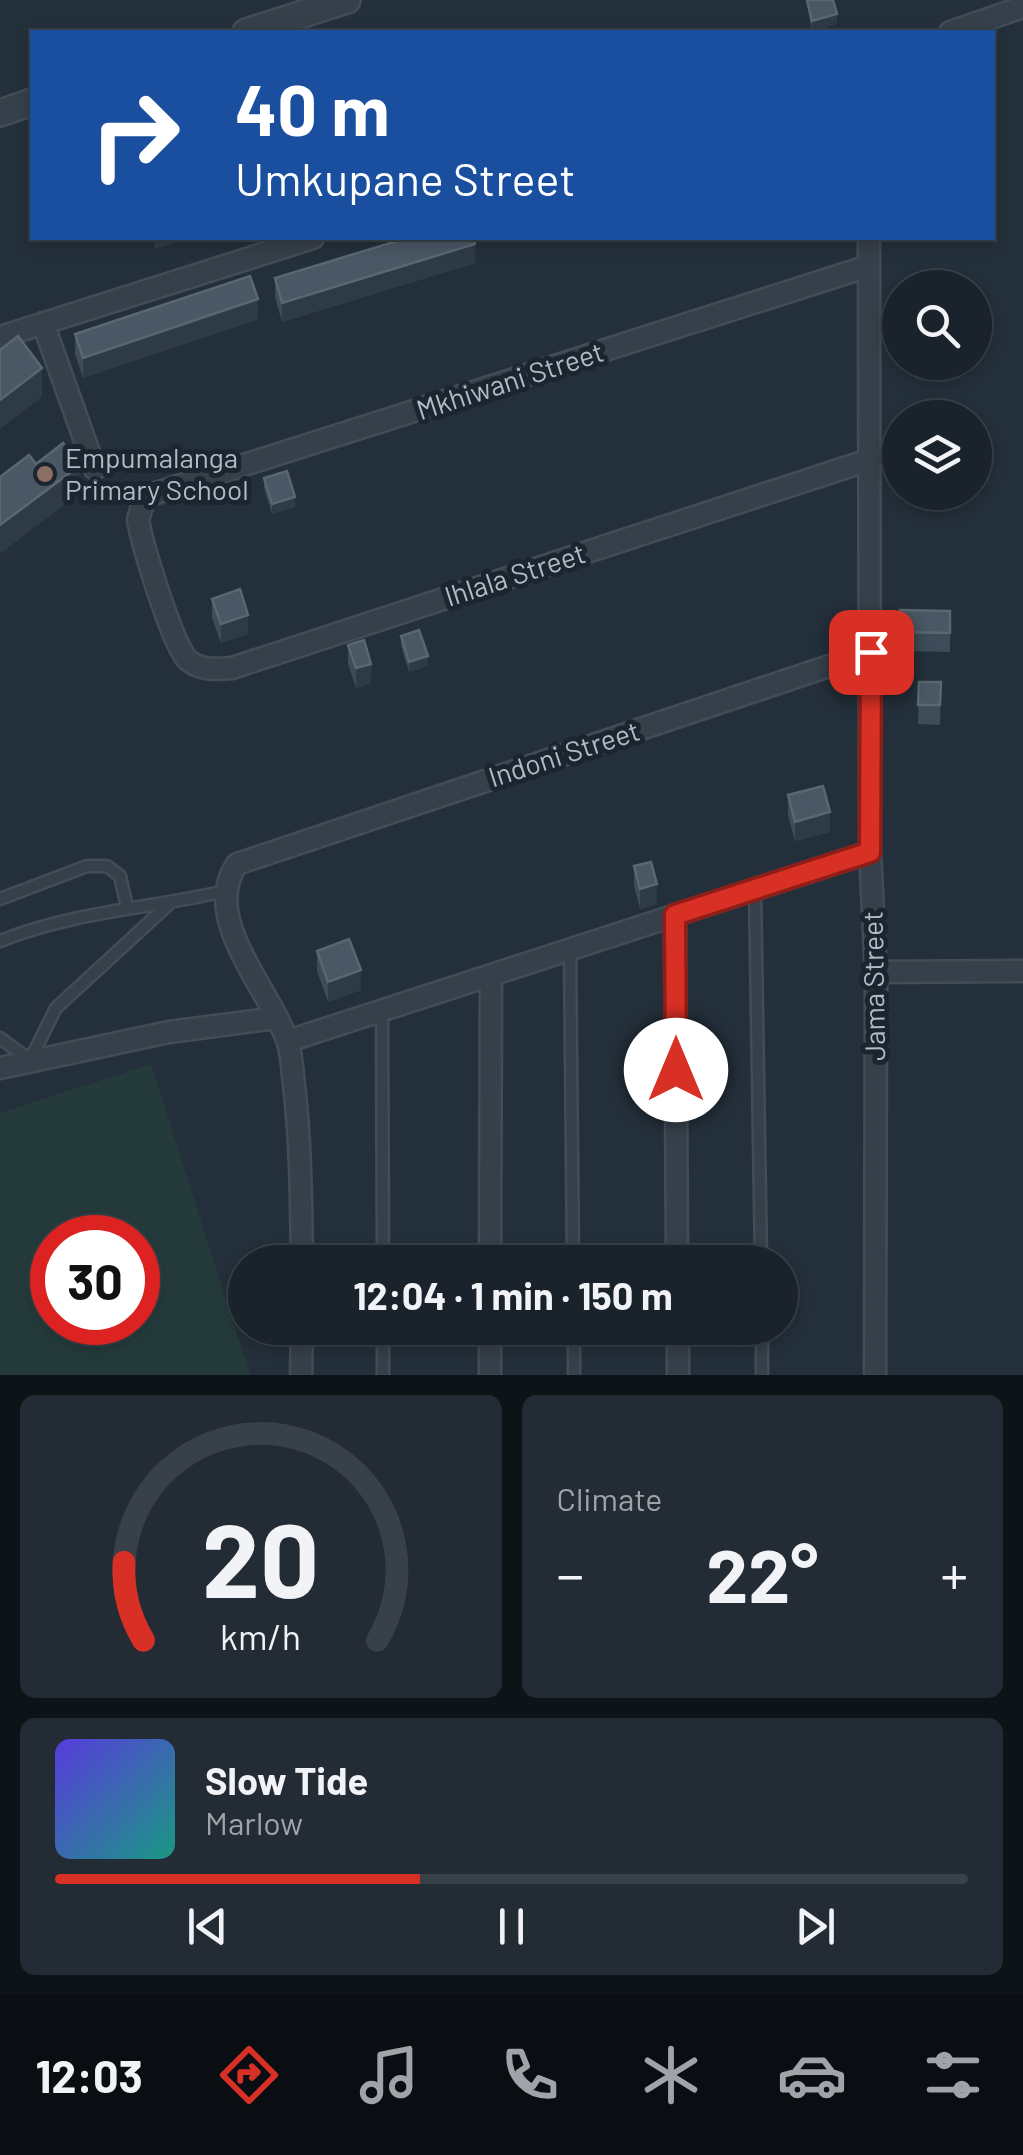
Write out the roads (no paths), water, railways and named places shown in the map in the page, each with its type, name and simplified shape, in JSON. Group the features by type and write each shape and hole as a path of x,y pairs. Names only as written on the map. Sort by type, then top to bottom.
{"street":[{"path":"252,30 347,0"},
{"path":"956,30 1023,7"},
{"path":"0,113 30,103"},
{"path":"0,337 307,240"},
{"name":"Jama Street","path":"869,240 870,852 876,972 875,1375"},
{"name":"Mkhiwani Street","path":"174,634 138,520 150,495 869,266"},
{"path":"44,323 94,469"},
{"name":"Ihlala Street","path":"174,634 190,663 202,668 232,668 872,459"},
{"name":"Indoni Street","path":"226,891 228,876 237,864 256,855 871,652"},
{"path":"288,1041 870,852"},
{"path":"226,891 229,922 288,1041 297,1117 301,1245"},
{"path":"675,915 677,1245"},
{"path":"876,972 1023,971"},
{"path":"490,1245 491,975"},
{"path":"0,1068 169,1032 276,1018"},
{"path":"301,1375 302,1345"},
{"path":"490,1345 490,1375"},
{"path":"678,1345 678,1375"}],"lane":[{"path":"0,899 87,866 107,866 120,876 127,907"},
{"path":"755,889 761,1245"},
{"path":"0,941 43,924 127,907 168,905 226,891"},
{"path":"0,1038 30,1060 56,1008 168,905"},
{"path":"570,949 573,1245"},
{"path":"382,1011 383,1245"},
{"path":"383,1345 383,1375"},
{"path":"574,1345 574,1375"},
{"path":"762,1345 762,1375"}],"place":[{"name":"Empumalanga Primary School","path":"45,474"}]}
